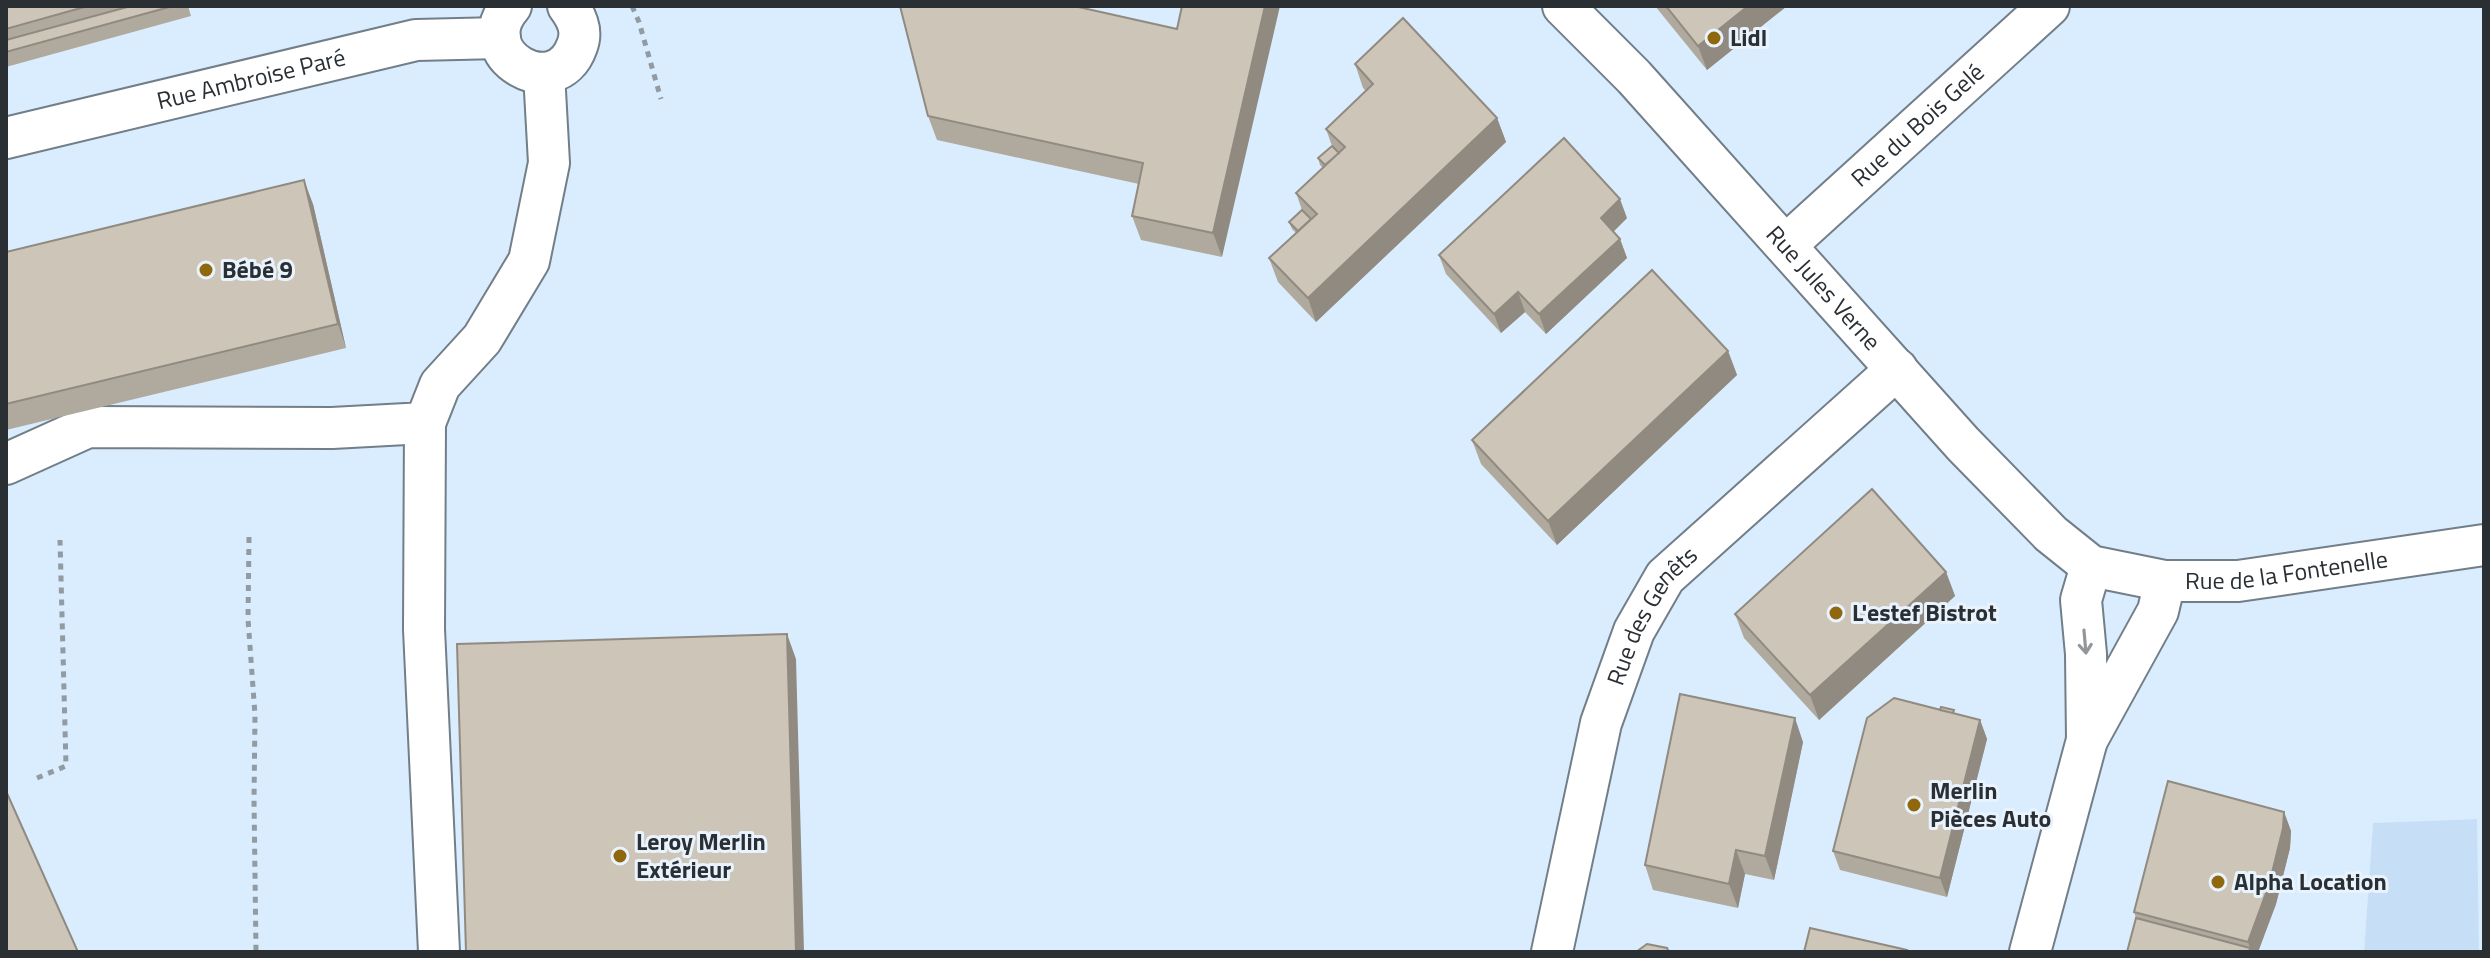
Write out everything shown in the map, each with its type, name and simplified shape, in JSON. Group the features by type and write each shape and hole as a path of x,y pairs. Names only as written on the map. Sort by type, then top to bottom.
{"street":[{"name":"Rue Jules Verne","path":"1563,6 1634,77 1963,444 2051,534 2091,566"},
{"name":"Rue du Bois Gelé","path":"1786,245 2049,6"},
{"path":"506,22 503,50 510,60 531,72 544,73 566,64 574,55 579,42 578,9"},
{"name":"Rue Ambroise Paré","path":"6,138 416,40 506,22"},
{"path":"439,952 424,629 425,423 440,385 482,339 529,261 549,163 544,73"},
{"name":"Rue des Genêts","path":"1552,952 1601,723 1634,631 1665,577 1897,369"},
{"path":"6,464 88,427 332,428 425,423"},
{"name":"Rue de la Fontenelle","path":"2091,566 2165,581 2238,581 2484,545"},
{"path":"2087,740 2086,654 2081,600 2091,566"},
{"path":"2030,952 2087,740 2158,611 2165,581"}],"path":[{"path":"632,6 661,99"},
{"path":"249,537 248,619 255,715 256,952"},
{"path":"37,778 66,766 60,540"}],"shaded area":[{"path":"6,6 2484,6 2484,952 2479,952 2476,819 2373,823 2364,952 6,952"},
{"path":"2477,819 2479,952 2364,952 2373,823"}],"building":[{"path":"6,6 88,6 6,29"},
{"path":"131,6 173,6 6,52 6,40"},
{"path":"900,6 1074,6 1177,29 1182,6 1265,6 1213,233 1132,216 1143,163 928,116"},
{"path":"1666,6 1748,6 1698,46"},
{"path":"1403,18 1497,118 1308,298 1269,258 1317,214 1296,193 1345,147 1326,129 1373,84 1355,64"},
{"path":"1564,138 1620,199 1601,218 1620,239 1539,314 1518,292 1494,314 1439,255"},
{"path":"1332,146 1339,153 1325,165 1318,158"},
{"path":"304,180 338,324 6,404 6,252"},
{"path":"1302,210 1311,219 1298,231 1289,222"},
{"path":"1652,270 1728,351 1548,521 1472,440"},
{"path":"1872,489 1946,572 1810,695 1735,614"},
{"path":"787,634 796,952 466,952 457,644"},
{"path":"1680,694 1795,718 1765,856 1736,850 1729,884 1645,865"},
{"name":"Merlin Pièces Auto","path":"1894,698 1980,720 1940,878 1833,851 1867,718"},
{"path":"1941,707 1954,710 1953,713 1940,710"},
{"name":"Alpha Location","path":"2168,781 2284,812 2269,885 2248,942 2134,912"},
{"path":"6,791 78,952 6,952"},
{"path":"2136,918 2250,948 2249,952 2127,952"},
{"path":"1810,928 1907,950 1804,952"},
{"path":"1647,944 1667,948 1669,952 1636,952"}],"place":[{"name":"Lidl","path":"1714,38"},
{"name":"Bébé 9","path":"206,270"},
{"name":"L'estef Bistrot","path":"1836,613"},
{"name":"Merlin Pièces Auto","path":"1914,805"},
{"name":"Leroy Merlin Extérieur","path":"620,856"},
{"name":"Alpha Location","path":"2218,882"}]}
